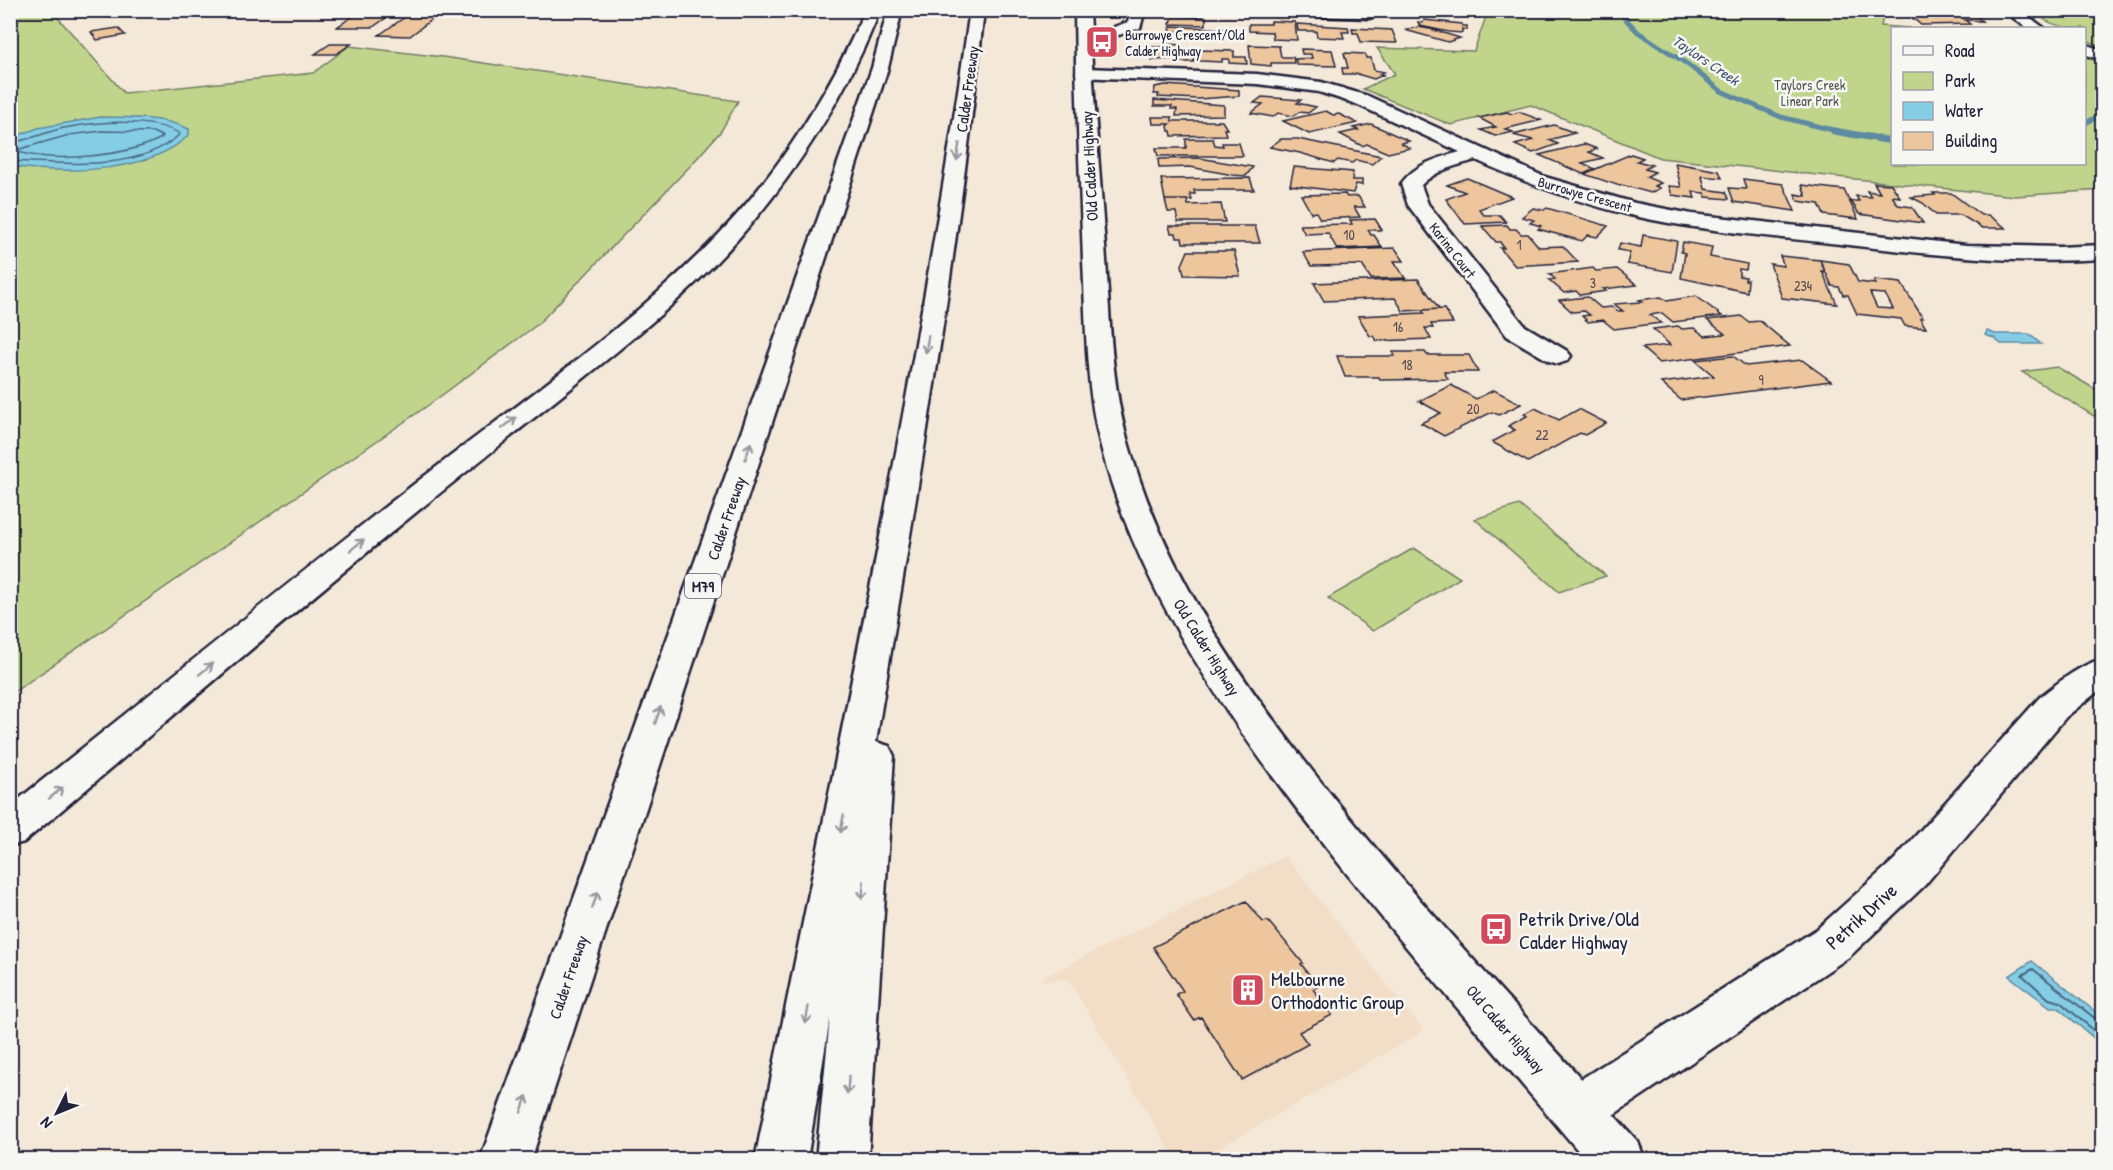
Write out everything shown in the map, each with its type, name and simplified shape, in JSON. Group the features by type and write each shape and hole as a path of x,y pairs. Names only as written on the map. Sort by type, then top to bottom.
{"main road":[{"path":"10,830 401,510 626,332 684,280 728,237 774,184 840,81 856,51 873,10"},
{"name":"Calder Freeway","path":"506,1160 880,68 895,10"},
{"name":"Calder Freeway","path":"781,1160 909,456 965,106 976,10"},
{"name":"Old Calder Highway","path":"1082,10 1102,378 1113,440 1123,475 1157,562 1185,614 1228,683 1337,832 1485,1007 1620,1160"},
{"path":"1119,30 1135,26 1138,10"},
{"path":"1256,10 1370,14"},
{"path":"2010,10 2035,27"},
{"path":"2086,49 2103,55"},
{"name":"Burrowye Crescent","path":"1084,73 1257,79 1320,87 1362,100 1538,182 1632,209 1692,220 1966,252 2059,254 2103,252"},
{"name":"Karina Court","path":"1476,154 1442,164 1417,176 1411,184 1414,197 1418,206 1516,331 1558,356"},
{"path":"842,1160 869,806 909,456"},
{"name":"Petrik Drive","path":"1578,1110 1833,943 1909,873 2025,737 2054,707 2080,685 2103,672"}],"shaded area":[{"path":"1285,856 1424,1031 1200,1159 1175,1159 1068,979 1043,981 1040,979"}],"green space":[{"path":"11,11 52,11 124,93 313,73 349,46 443,57 738,101 721,131 692,164 538,324 430,404 11,694"},
{"name":"Taylors Creek Linear Park","path":"1488,11 1884,11 1881,26 1896,27 1891,27 1891,165 2086,165 2086,57 2102,63 2102,190 2015,196 1660,158 1531,105 1451,125 1363,89 1395,74 1377,48 1474,51"},
{"path":"2033,11 2102,11 2102,47 2086,40 2086,27 2057,25"},
{"path":"2057,367 2102,393 2102,421 2022,372"},
{"path":"1519,505 1606,576 1559,592 1475,519"},
{"path":"1414,548 1460,578 1373,631 1328,598"}],"water":[{"path":"101,117 146,118 168,122 189,129 189,135 172,148 129,164 80,170 11,166 11,138 38,128"},
{"path":"1987,331 1995,334 2029,334 2041,344 2001,344 1985,335"},
{"path":"2032,961 2102,1017 2102,1036 2099,1039 2094,1038 2057,1007 2050,1007 2009,976"}],"building":[{"path":"362,10 397,10 373,27 337,27"},
{"path":"1932,10 1965,10 1973,16 1951,15 1945,11"},
{"path":"411,13 440,13 410,36 379,35"},
{"path":"1908,14 1976,16 1982,21 1965,20 1970,24 1921,25"},
{"path":"1174,16 1206,17 1206,25 1170,24"},
{"path":"1424,20 1462,24 1462,26 1467,26 1467,30 1462,29 1462,33 1449,32 1420,26 1418,22 1423,23"},
{"path":"1271,21 1295,22 1297,40 1273,39 1272,32 1249,31 1249,24 1271,24"},
{"path":"1297,24 1348,27 1349,32 1342,32 1344,38 1317,37 1316,31 1298,31"},
{"path":"1171,26 1224,29 1224,34 1175,37 1176,31 1170,31"},
{"path":"1418,27 1460,38 1448,42 1405,30"},
{"path":"118,28 125,35 97,40 91,32"},
{"path":"1352,28 1392,30 1397,43 1361,42 1358,33 1353,33"},
{"path":"330,44 351,44 336,54 315,54"},
{"path":"1165,44 1182,45 1181,48 1190,49 1189,56 1194,56 1194,62 1175,62 1176,59 1152,60 1150,50 1153,50 1153,47 1165,47"},
{"path":"1249,45 1279,46 1281,57 1293,57 1294,63 1271,63 1271,66 1251,64"},
{"path":"1301,49 1332,50 1336,66 1297,65 1295,59 1312,58 1311,54 1302,54"},
{"path":"1198,50 1234,51 1234,57 1246,57 1247,64 1229,63 1229,59 1222,59 1222,62 1200,61"},
{"path":"1344,53 1365,54 1366,58 1371,58 1374,70 1384,72 1379,74 1383,75 1374,79 1357,74 1343,74 1342,68 1348,68"},
{"path":"1165,85 1239,90 1239,96 1199,99 1158,97 1159,94 1154,94 1155,87"},
{"path":"1262,97 1301,100 1297,103 1316,107 1308,113 1299,112 1293,116 1278,113 1273,117 1251,113 1263,104 1254,103"},
{"path":"1154,100 1224,105 1224,115 1176,116 1177,109 1171,109 1172,106 1154,106"},
{"path":"1326,111 1333,115 1339,114 1357,123 1309,134 1283,121"},
{"path":"1507,112 1512,114 1519,112 1541,120 1505,129 1513,132 1495,136 1481,130 1496,127 1479,118"},
{"path":"1152,117 1172,117 1172,121 1222,121 1227,129 1224,129 1226,135 1172,136 1168,126 1170,124 1153,124"},
{"path":"1371,124 1409,141 1401,143 1410,148 1388,153 1367,144 1362,146 1340,134"},
{"path":"1554,125 1575,133 1549,140 1558,144 1533,153 1515,145 1533,140 1513,135"},
{"path":"1186,139 1213,139 1215,145 1223,146 1222,143 1239,143 1243,156 1158,156 1156,148 1186,148"},
{"path":"1281,139 1298,139 1381,156 1372,164 1356,160 1352,163 1338,160 1334,163 1270,147"},
{"path":"1584,144 1597,149 1589,152 1603,158 1582,163 1595,169 1583,174 1539,155"},
{"path":"1631,154 1643,158 1637,161 1652,165 1645,169 1655,172 1646,177 1661,183 1655,186 1660,188 1651,193 1584,174"},
{"path":"1199,158 1253,167 1246,176 1190,167 1159,168 1158,159"},
{"path":"1675,163 1719,171 1722,178 1702,176 1705,189 1726,192 1729,199 1706,197 1705,193 1693,192 1695,198 1672,195 1669,186 1681,187"},
{"path":"1294,167 1353,172 1352,180 1362,180 1362,185 1356,184 1353,193 1290,185"},
{"path":"1250,178 1254,190 1194,190 1195,194 1190,194 1192,200 1165,200 1161,179"},
{"path":"1467,178 1512,197 1479,209 1484,215 1500,215 1506,222 1465,224 1446,199 1465,192 1447,185"},
{"path":"1743,179 1783,184 1795,211 1734,202 1729,188 1746,189"},
{"path":"1874,183 1891,184 1900,197 1892,196 1898,205 1912,207 1923,223 1859,214 1851,201 1859,201 1856,196 1871,197 1867,191 1880,193"},
{"path":"1802,185 1844,190 1858,219 1824,215 1819,204 1798,201 1795,194 1806,196"},
{"path":"1933,193 1951,193 1981,215 1988,215 2006,228 1982,228 1961,215 1936,215 1923,203 1911,197 1935,195"},
{"path":"1345,194 1347,197 1358,196 1365,207 1354,207 1360,217 1320,219 1316,212 1311,213 1301,195"},
{"path":"1165,200 1187,200 1188,205 1221,204 1225,222 1178,222 1176,212 1168,212"},
{"path":"1533,208 1544,210 1547,208 1608,226 1597,237 1588,235 1582,241 1538,229 1541,226 1530,223 1534,220 1522,217"},
{"path":"1375,219 1382,230 1368,230 1382,247 1337,249 1328,233 1305,234 1300,225 1352,224 1350,220"},
{"path":"1507,225 1521,234 1528,234 1539,247 1563,246 1578,262 1515,266 1500,248 1504,248 1500,242 1496,242 1482,226"},
{"path":"1169,226 1255,226 1260,243 1183,243 1182,238 1177,238 1176,233 1171,233"},
{"path":"1643,235 1677,241 1672,272 1627,264 1630,252 1618,250 1620,243 1641,247"},
{"path":"1683,242 1712,247 1710,257 1747,264 1746,270 1739,269 1739,276 1746,277 1745,280 1748,280 1747,292 1681,278 1685,253 1681,252"},
{"path":"1395,248 1404,261 1394,261 1405,278 1371,279 1362,265 1311,266 1303,252"},
{"path":"1188,251 1234,251 1240,276 1184,275 1182,265"},
{"path":"1780,256 1820,260 1825,272 1822,271 1837,304 1782,298 1770,264 1784,266"},
{"path":"1820,260 1849,264 1858,282 1876,284 1874,280 1901,283 1923,318 1920,318 1926,328 1905,326 1901,319 1857,314 1848,295 1843,295 1839,287 1832,286","holes":["1870,293 1885,294 1893,309 1877,308"]},
{"path":"1593,268 1596,271 1617,269 1637,285 1603,289 1606,291 1580,295 1576,291 1564,293 1549,280 1555,279 1549,274"},
{"path":"1418,279 1439,309 1403,311 1395,298 1324,301 1314,283"},
{"path":"1696,296 1722,316 1673,322 1662,313 1650,315 1661,323 1614,329 1603,320 1588,322 1582,316 1590,315 1584,311 1572,312 1559,300 1588,297 1601,308 1612,307 1623,311 1614,304 1642,302 1639,300 1661,297 1667,301"},
{"path":"1444,309 1453,323 1431,324 1433,328 1425,328 1431,339 1377,341 1374,336 1370,336 1358,316 1424,313 1422,310"},
{"path":"1741,316 1749,322 1760,321 1790,346 1659,363 1642,348 1670,345 1653,329 1678,326 1682,329 1694,328 1705,336 1725,334 1707,320"},
{"path":"1393,352 1469,355 1478,372 1444,372 1448,379 1380,380 1379,377 1345,377 1337,356 1395,356"},
{"path":"1733,356 1746,366 1802,360 1831,381 1681,400 1661,383 1714,376 1695,360"},
{"path":"1451,385 1476,399 1494,390 1521,404 1499,415 1492,412 1444,436 1421,423 1441,413 1419,401"},
{"path":"1535,408 1559,420 1579,409 1606,423 1585,435 1580,433 1528,462 1492,442 1515,430 1508,426 1527,416 1524,414"},
{"name":"Melbourne Orthodontic Group","path":"1246,901 1263,922 1268,921 1303,963 1301,964 1318,986 1313,989 1332,1015 1299,1032 1308,1044 1242,1080 1201,1017 1194,1020 1176,994 1183,991 1153,947"}],"waterway":[{"name":"Taylors Creek","path":"1617,10 1638,32 1687,64 1721,91 1781,117 1841,132"},
{"name":"Taylors Creek","path":"2086,123 2102,114"},
{"name":"Taylors Creek","path":"1834,131 1891,141"}],"place":[{"name":"Burrowye Crescent/Old Calder Highway","path":"1102,42"},
{"name":"Petrik Drive/Old Calder Highway","path":"1496,929"},
{"name":"Melbourne Orthodontic Group","path":"1248,990"}]}
